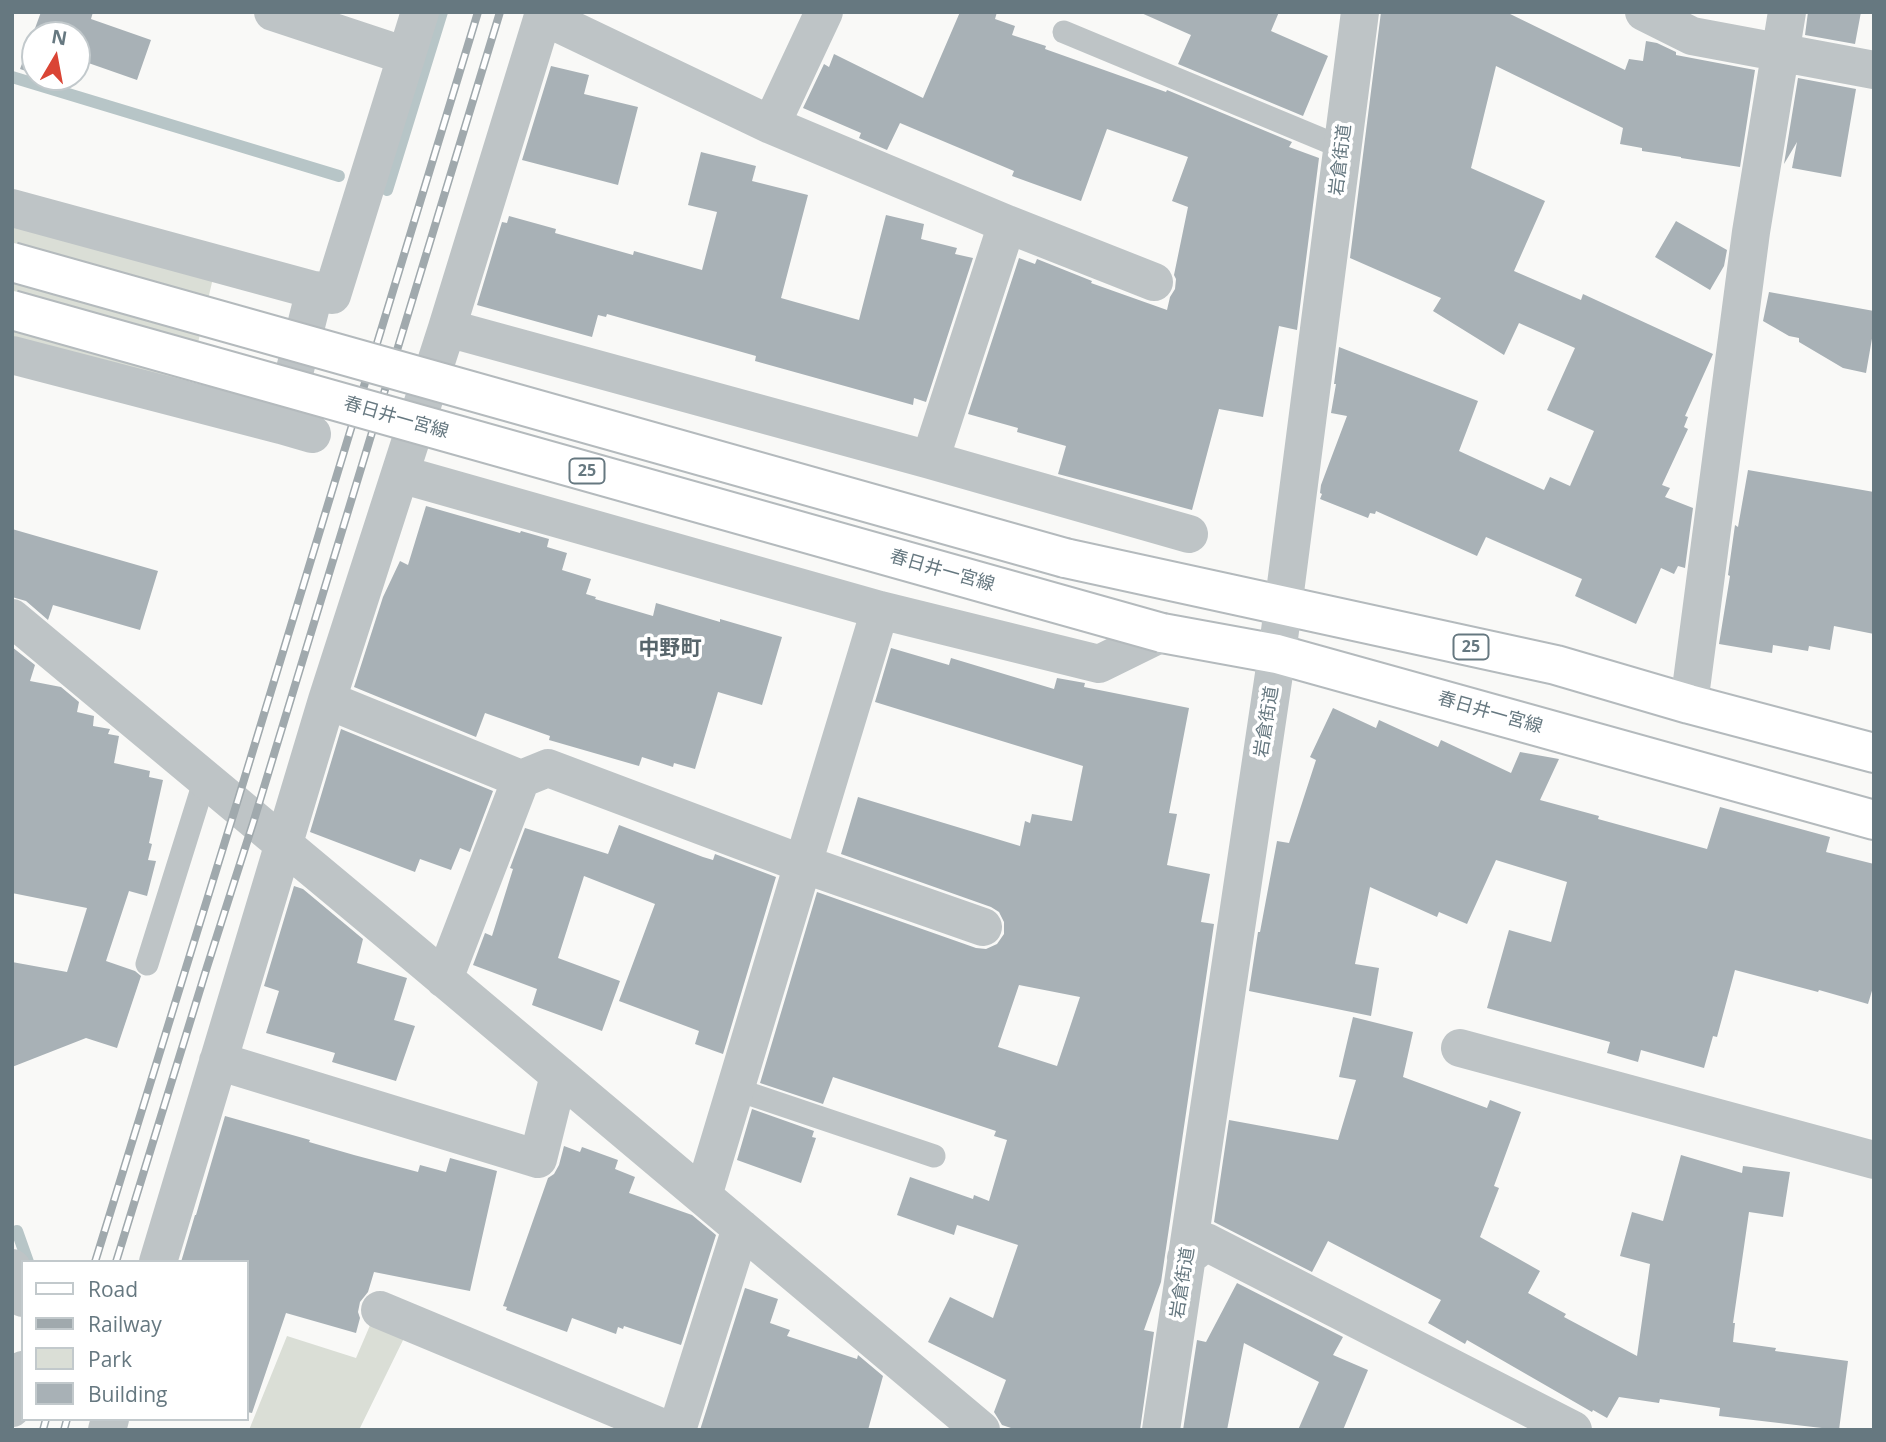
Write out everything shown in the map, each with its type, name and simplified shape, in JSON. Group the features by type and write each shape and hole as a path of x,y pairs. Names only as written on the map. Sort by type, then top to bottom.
{"main road":[{"name":"25","path":"12,262 1065,558 1556,665 1689,704 1874,753"},
{"name":"春日井一宮線","path":"12,310 1162,632 1277,654 1874,820"}],"street":[{"path":"273,12 406,56"},
{"path":"12,208 332,295 420,12"},
{"path":"771,125 824,12"},
{"name":"岩倉街道","path":"1161,1430 1277,654 1360,12"},
{"path":"1644,12 1692,36 1874,69"},
{"path":"1689,704 1751,232 1787,12"},
{"path":"159,1260 327,700 447,328 543,14 771,125 1007,225 1154,282"},
{"path":"930,460 1007,225"},
{"path":"12,355 296,430 316,290"},
{"path":"447,328 1189,534"},
{"path":"400,474 880,610 1099,664 1162,632"},
{"path":"703,1196 880,610"},
{"path":"12,618 981,1430"},
{"path":"327,700 521,779 548,768 803,864 984,927"},
{"path":"444,979 521,779"},
{"path":"1460,1048 1874,1160"},
{"path":"218,1061 538,1159 559,1075"},
{"path":"677,1430 741,1228"},
{"path":"1186,1258 1206,1242 1573,1430"},
{"path":"12,1268 21,1293"},
{"path":"380,1310 668,1430"},
{"path":"12,1408 21,1377"}],"lane":[{"path":"1064,32 1343,148"},
{"path":"147,964 205,779"},
{"path":"735,1089 934,1156"}],"green space":[{"path":"12,223 213,278 188,386 12,338"},
{"path":"374,1316 408,1330 359,1430 249,1430 287,1336 356,1358"}],"building":[{"path":"41,12 93,12 91,19 151,40 137,80 91,64 91,21 38,21"},
{"path":"960,12 997,12 995,19 1015,26 1012,35 1166,92 1167,90 1292,142 1289,147 1319,158 1297,330 1279,326 1263,417 1219,409 1192,510 1058,474 1066,446 1017,432 1018,428 968,414 1019,258 1035,264 1037,259 1092,281 1091,283 1167,310 1175,289 1174,275 1188,207 1172,201 1188,157 1107,129 1081,201 1012,176 1014,171 900,123 887,150 859,138 861,133 803,108 824,64 829,67 834,54 923,98"},
{"path":"1139,12 1279,12 1271,31 1328,56 1303,116 1178,64 1191,35"},
{"path":"1381,12 1506,12 1625,70 1629,59 1643,61 1646,41 1657,43 1676,52 1676,55 1755,70 1740,167 1642,151 1642,148 1620,144 1623,128 1496,66 1471,168 1545,201 1514,271 1581,300 1583,294 1713,354 1685,416 1688,417 1684,427 1688,429 1662,485 1670,488 1665,497 1693,508 1685,568 1678,566 1674,574 1661,568 1636,624 1575,596 1582,579 1486,537 1477,556 1376,511 1375,514 1370,513 1368,518 1320,499 1321,485 1347,416 1331,413 1339,347 1478,401 1459,451 1544,490 1550,477 1570,486 1594,431 1547,410 1575,348 1519,323 1504,355 1433,311 1441,298 1350,258"},
{"path":"1808,12 1861,12 1855,44 1805,35"},
{"path":"551,66 589,75 584,94 638,107 618,185 522,160"},
{"path":"1798,78 1856,89 1841,177 1792,168 1797,142 1784,164"},
{"path":"701,152 756,166 752,181 808,195 781,298 859,320 886,215 924,224 921,239 957,248 955,254 973,258 926,402 914,398 913,405 755,361 756,356 607,314 606,317 598,315 592,337 477,305 502,222 507,223 509,216 556,229 555,233 633,255 634,251 702,270 717,212 688,205"},
{"path":"1676,221 1727,250 1724,266 1710,290 1655,257"},
{"path":"1769,292 1874,311 1866,373 1843,368 1799,342 1799,338 1789,336 1763,321"},
{"path":"1748,470 1874,492 1874,634 1834,626 1830,650 1809,646 1808,651 1773,645 1772,653 1719,644 1735,525 1738,527"},
{"path":"426,506 549,539 547,547 567,553 562,570 591,579 586,594 596,597 595,599 653,616 656,603 782,637 762,705 718,692 695,769 674,763 673,767 642,757 639,766 549,740 550,736 485,713 476,737 354,687 383,597 400,561 408,565"},
{"path":"12,529 158,571 140,630 53,605 48,620 26,601 12,597"},
{"path":"12,647 35,665 30,681 61,687 79,702 77,712 94,716 93,726 110,729 108,734 119,736 114,763 150,771 149,777 163,780 149,843 152,844 148,860 156,861 147,896 129,891 106,961 135,971 141,976 117,1048 86,1038 12,1067 12,962 67,972 87,908 12,893"},
{"path":"891,648 949,665 951,658 1054,689 1057,678 1085,683 1084,687 1189,708 1169,813 1177,814 1167,865 1210,874 1201,922 1214,924 1161,1282 1144,1330 1154,1332 1140,1430 1017,1430 1002,1425 994,1412 1006,1380 928,1342 950,1297 993,1318 1018,1245 957,1225 954,1235 897,1215 910,1177 973,1199 974,1195 989,1201 1007,1140 994,1136 996,1131 833,1077 823,1104 760,1083 817,892 976,948 986,949 997,944 1004,934 1004,922 999,912 991,907 841,854 858,797 1020,846 1025,821 1030,823 1032,814 1072,821 1083,766 875,702","holes":["1019,985 1080,997 1057,1066 998,1047"]},
{"path":"1333,708 1376,728 1379,720 1438,747 1441,740 1511,773 1520,752 1559,759 1540,800 1707,849 1720,807 1830,837 1826,852 1874,864 1874,984 1868,1004 1735,970 1717,1037 1713,1036 1704,1068 1641,1050 1638,1062 1607,1053 1610,1042 1487,1008 1509,930 1551,942 1567,882 1496,860 1467,924 1439,912 1437,917 1370,887 1355,964 1379,968 1371,1016 1249,991 1277,841 1289,843 1316,760 1310,757"},
{"path":"341,729 493,791 470,852 460,848 451,870 420,859 415,872 310,832"},
{"path":"619,825 703,857 713,860 715,854 776,877 723,1054 695,1044 699,1031 619,1001 655,904 584,876 558,958 620,981 602,1031 532,1005 537,989 473,965 485,933 492,936 513,869 510,868 525,828 608,854"},
{"path":"294,886 303,889 363,939 357,963 407,978 394,1020 415,1026 396,1081 332,1062 335,1053 266,1033 279,991 264,986"},
{"path":"1353,1017 1413,1032 1403,1077 1487,1108 1490,1100 1521,1112 1494,1186 1499,1188 1480,1237 1540,1271 1528,1293 1566,1314 1564,1317 1637,1356 1650,1264 1620,1256 1632,1212 1663,1221 1681,1155 1742,1173 1743,1166 1790,1172 1783,1217 1749,1212 1733,1323 1733,1342 1848,1361 1839,1430 1719,1416 1720,1408 1660,1399 1659,1403 1619,1397 1607,1418 1467,1340 1465,1344 1428,1323 1441,1300 1328,1241 1312,1272 1214,1222 1229,1120 1338,1140 1356,1080 1339,1077"},
{"path":"752,1109 814,1131 812,1137 816,1138 801,1183 737,1160"},
{"path":"225,1116 418,1172 420,1165 446,1172 450,1158 497,1171 470,1291 374,1272 368,1292 360,1302 356,1333 286,1313 252,1413 248,1412 248,1260 182,1260"},
{"path":"564,1146 580,1152 582,1147 618,1160 615,1169 635,1177 629,1193 692,1215 716,1235 681,1345 624,1326 623,1329 618,1327 616,1334 572,1318 567,1332 506,1310 507,1307 503,1306 548,1178 559,1165"},
{"path":"1237,1283 1343,1337 1333,1355 1368,1370 1343,1430 1298,1430 1319,1382 1244,1343 1227,1430 1183,1430 1197,1340 1206,1342"},
{"path":"745,1288 778,1299 770,1323 790,1330 787,1336 857,1359 858,1355 883,1376 868,1430 700,1430"}],"waterway":[{"path":"387,190 442,12"},
{"path":"12,77 339,176"},
{"path":"17,1231 27,1260"}],"railway":[{"path":"96,1260 478,12"},
{"path":"117,1260 254,820 500,12"},
{"path":"43,1430 45,1421"},
{"path":"64,1430 66,1421"}],"district":[{"name":"中野町","path":"670,649"}]}
